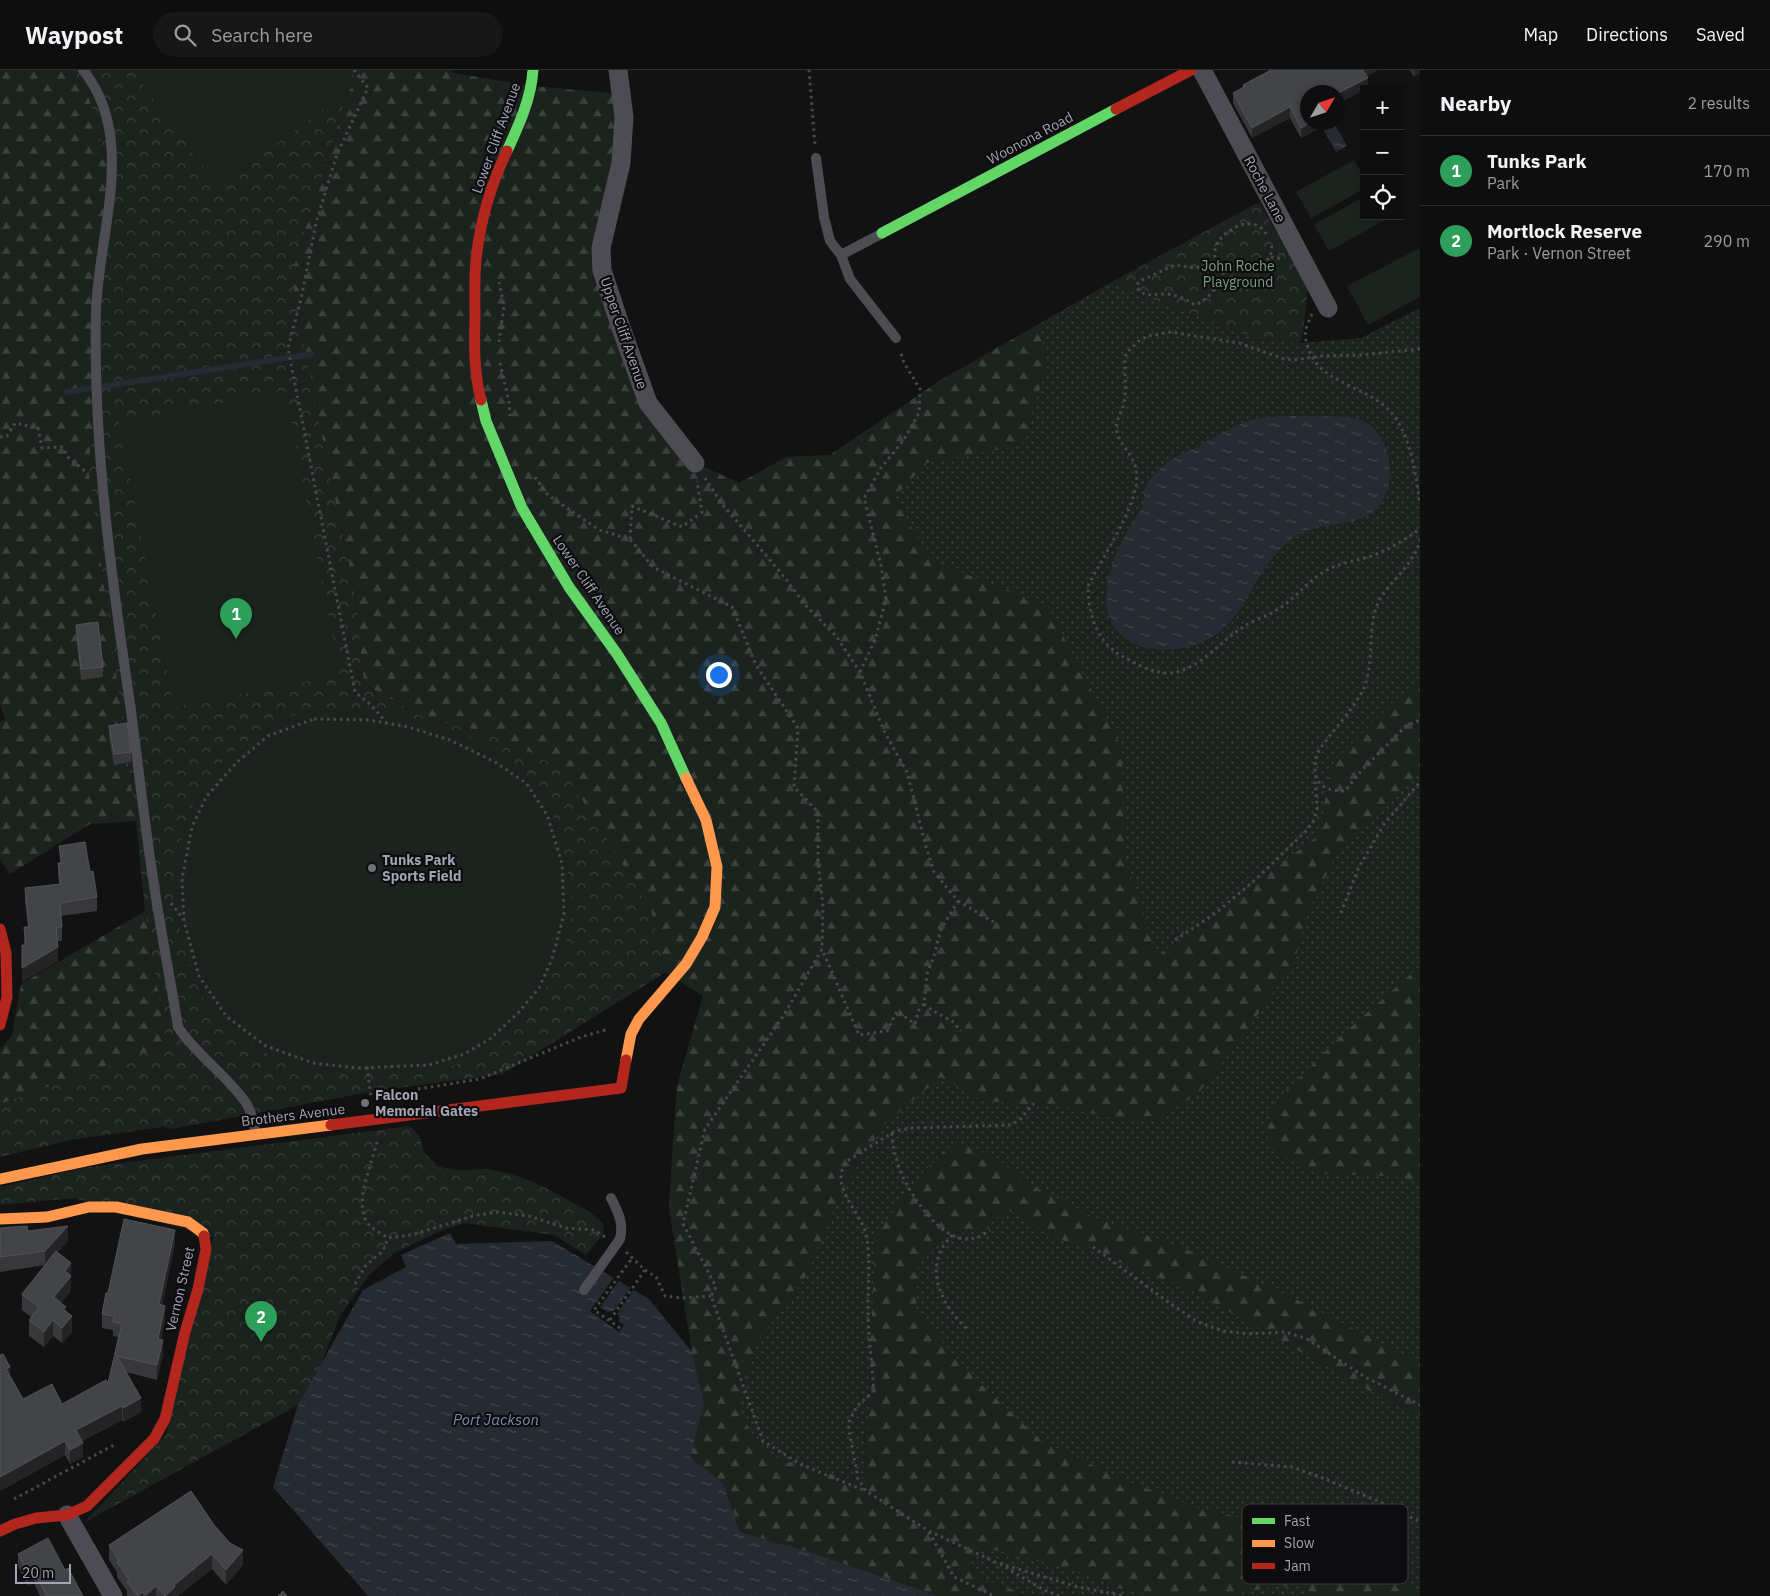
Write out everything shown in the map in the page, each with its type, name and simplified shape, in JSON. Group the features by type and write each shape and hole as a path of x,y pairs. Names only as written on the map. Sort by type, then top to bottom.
{"street":[{"name":"Lower Cliff Avenue","path":"532,70 532,86 519,126 498,170 484,217 476,260 474,347 477,384 486,421 522,508 569,587 617,654 661,723 706,820 717,867 715,907 702,937 686,964 639,1019 631,1034 621,1088"},
{"name":"Upper Cliff Avenue","path":"618,70 624,117 621,163 601,248 602,270 648,403 694,463"},
{"name":"Woonona Road","path":"882,233 1191,70"},
{"name":"Roche Lane","path":"1202,70 1325,302"},
{"path":"0,929 6,953 6,997 0,1025"},
{"name":"Brothers Avenue","path":"0,1179 142,1149 621,1088"},
{"name":"Vernon Street","path":"0,1219 47,1217 89,1208 116,1207 188,1222 203,1233 206,1249 203,1265 165,1419 154,1440 87,1506 67,1515"},
{"path":"0,1531 36,1518 67,1515 113,1596"}],"lane":[{"path":"83,70 100,98 107,117 111,145 112,174 96,309 97,415 110,566 138,756 153,879 178,1027 188,1042 212,1064 248,1104 257,1134"},
{"path":"816,158 824,217 830,240 841,255 850,279 896,338"},
{"path":"841,255 882,233"},
{"path":"584,1290 620,1239 622,1230 620,1218 611,1198"}],"path":[{"path":"354,70 368,88 337,154 316,223 302,299 288,348 355,692 371,705 387,723"},
{"path":"809,70 816,158"},
{"path":"1215,264 1216,244 1224,234 1237,227 1247,224 1257,225 1269,236 1272,248 1269,260 1262,265 1234,272 1224,272 1215,264 1196,268 1175,264 1142,280 1138,283 1137,288 1151,296 1166,294 1185,299 1194,305 1210,296 1224,272"},
{"path":"1325,302 1305,327 1305,340 1312,357 1326,372 1368,394 1383,404 1394,415 1403,430 1410,448 1420,503"},
{"path":"1420,349 1295,360 1284,359 1239,343 1171,332 1148,336 1140,340 1127,352 1125,366 1126,394 1124,406 1116,424 1117,432 1134,462 1137,472 1136,485 1125,517 1088,586 1092,617 1096,629 1117,653 1148,669 1164,673 1176,672 1208,655 1247,624 1282,607 1314,578 1328,569 1392,548 1420,529"},
{"path":"860,672 875,640 886,599 881,565 864,498 881,468 903,442 919,412 920,389 904,363 896,338"},
{"path":"0,437 6,436 15,423 38,428 42,448 62,447 68,457 103,485"},
{"path":"630,538 632,506 682,527 702,512 694,463"},
{"path":"694,463 722,504 782,573 807,606 836,636 860,672 885,733 906,772 934,872 958,901 997,924"},
{"path":"1175,940 1223,907 1256,879 1307,830 1314,820 1317,809 1314,765 1317,754 1364,686 1370,662 1375,614 1380,600 1411,559 1419,546 1420,539"},
{"path":"314,719 369,720 408,727 450,740 495,762 526,783 547,815 562,863 564,914 552,959 539,988 518,1013 490,1039 464,1054 430,1065 367,1067 313,1063 266,1046 226,1016 199,976 184,921 182,879 192,827 206,797 236,762 268,736 314,719"},
{"path":"1314,776 1324,788 1345,791 1363,769 1406,726 1420,720"},
{"path":"1341,913 1359,867 1385,824 1420,782"},
{"path":"822,949 859,1035 887,1031 897,1011 914,1024 919,1010 924,1004 927,974 941,928 958,901"},
{"path":"924,1004 952,1021 961,1031"},
{"path":"416,1089 480,1079 581,1037 618,1027 631,1034"},
{"path":"367,1067 371,1096"},
{"path":"363,1098 380,1095"},
{"path":"1034,1103 1019,1121 1009,1125 912,1128 892,1133 847,1161 841,1168 840,1178 844,1192 866,1234 868,1309 874,1391 857,1406 848,1424 858,1479 866,1491 929,1532 995,1562 1044,1590 1059,1596"},
{"path":"892,1133 894,1154 901,1174 914,1198 944,1230 966,1240 979,1237 990,1230"},
{"path":"377,1135 378,1142 362,1196 364,1215 370,1225 388,1238 412,1235 473,1216 496,1212 529,1216 566,1228 594,1230 656,1277 665,1296 682,1298 711,1296"},
{"path":"952,1235 942,1249 937,1263 940,1293 955,1319 968,1330"},
{"path":"355,1284 366,1265 383,1251 388,1238"},
{"path":"1093,1247 1198,1322 1224,1331 1248,1334 1286,1332 1307,1339 1365,1377 1420,1405"},
{"path":"620,1328 594,1310 633,1258"},
{"path":"610,1320 645,1270"},
{"path":"7,1502 120,1441"},
{"path":"1232,1462 1292,1467 1382,1504"},
{"path":"1408,1516 1420,1522"},
{"path":"929,1532 954,1577 994,1596"},
{"path":"995,1562 1078,1586 1125,1596"}],"green space":[{"path":"0,70 67,70 86,87 106,160 109,180 89,472 136,821 90,824 10,874 0,859 0,722 5,719 0,704"},
{"path":"67,70 355,70 291,275 326,457 355,593 364,684 427,719 502,736 564,771 651,910 666,972 503,1074 375,1091 172,1129 163,1127 70,1140 0,1157 0,1104 167,1045 145,911 136,821 89,472 109,180 106,160 86,87"},
{"path":"132,70 345,70 356,85 218,187"},
{"path":"355,70 452,70 453,73 532,86 622,94 601,248 648,403 695,463 740,483 787,457 830,455 941,380 1038,325 1048,363 1022,445 927,463 894,497 931,561 1047,605 1122,748 1124,856 1157,956 1320,834 1328,780 1336,759 1393,702 1420,683 1420,771 1379,814 1340,848 1309,909 1295,960 1252,1023 1198,1094 1154,1120 1118,1120 1071,1108 984,1101 940,1077 884,1125 843,1188 806,1276 756,1343 738,1404 753,1438 772,1457 862,1483 871,1390 871,1333 876,1235 925,1170 953,1143 993,1155 1025,1182 1095,1218 1181,1247 1287,1295 1420,1362 1420,1416 1402,1409 1191,1290 1047,1234 1008,1210 987,1225 940,1240 918,1257 916,1310 941,1341 982,1385 1041,1441 1125,1480 1195,1507 1242,1518 1242,1584 1406,1584 1420,1593 1420,1596 1309,1596 1301,1586 1271,1587 1224,1596 1160,1596 1122,1589 1068,1569 1000,1551 977,1548 971,1558 973,1569 984,1579 1029,1596 936,1596 809,1552 740,1532 723,1483 690,1457 704,1404 692,1352 669,1207 677,1086 703,996 666,972 502,736 427,719 364,684 355,593 326,457 291,275"},
{"path":"1354,160 1360,170 1360,191 1311,218 1296,192"},
{"path":"1360,199 1360,220 1385,220 1329,251 1314,224"},
{"name":"John Roche Playground","path":"1259,202 1308,288 1303,334 1300,343 1260,340 1110,283"},
{"path":"1420,248 1420,297 1368,325 1347,286"},
{"path":"1110,283 1260,340 1300,343 1361,338 1420,308 1420,1596 936,1596 704,1404 692,1352 669,1207 677,1086 733,995 669,520 787,457 830,455 941,380"},
{"path":"285,391 340,675 174,707 119,422"},
{"name":"Tunks Park Sports Field","path":"345,709 391,713 480,741 520,769 544,792 560,833 572,893 570,931 558,964 541,997 504,1039 477,1058 445,1068 408,1073 346,1074 310,1070 273,1057 237,1034 203,999 182,942 175,901 179,844 195,800 220,764 241,745 289,716"},
{"path":"145,911 167,1045 0,1104 0,1050 12,1035 21,984"},
{"path":"1420,966 1420,1182 1393,1176 1319,1174 1274,1151 1265,1129 1275,1102 1343,1034"},
{"path":"410,1126 419,1135 424,1152 438,1167 458,1170 488,1169 511,1174 536,1183 587,1210 602,1222 604,1233 586,1255 554,1235 464,1223 440,1231 394,1253 367,1277 340,1316 319,1369 298,1405 85,1522 166,1435 213,1237 75,1198 0,1205 0,1187 82,1168"}],"water":[{"path":"1324,130 1338,130 1347,146 1336,152"},
{"path":"1280,416 1340,416 1356,419 1368,424 1379,435 1385,445 1390,471 1389,484 1379,506 1370,514 1355,521 1311,529 1291,539 1265,568 1232,620 1208,639 1184,648 1161,650 1138,645 1118,632 1110,619 1107,605 1106,590 1109,575 1120,545 1142,508 1147,484 1157,471 1176,457 1246,422"},
{"name":"Port Jackson","path":"450,1233 456,1244 552,1241 649,1299 692,1352 704,1404 690,1457 723,1483 740,1532 809,1552 936,1596 368,1596 273,1487 298,1405 363,1290 406,1267 401,1255"}],"pier":[{"path":"615,1276 620,1279 600,1307 607,1312 614,1311 632,1286 635,1288 617,1314 620,1318 618,1321 624,1325 619,1332 590,1311"}],"building":[{"path":"1271,70 1363,70 1368,78 1345,90 1345,85 1300,85 1300,126 1290,107 1252,128 1233,93 1244,87 1243,85"},
{"path":"98,622 103,667 81,669 76,625"},
{"path":"127,723 131,752 114,754 109,726"},
{"path":"85,842 90,872 93,871 97,897 60,903 62,927 56,928 58,947 22,968 22,945 26,945 24,927 29,927 25,888 61,884 58,863 62,863 59,846"},
{"path":"124,1219 175,1230 159,1304 165,1306 158,1339 163,1340 157,1365 117,1356 141,1398 76,1430 83,1443 70,1450 65,1441 0,1477 0,1355 3,1354 10,1367 6,1369 23,1399 52,1384 62,1404 106,1380 108,1383 122,1324 113,1322 114,1316 102,1314"},
{"path":"27,1226 28,1231 68,1226 45,1251 0,1257 0,1228"},
{"path":"56,1251 71,1263 65,1271 71,1276 54,1297 66,1307 63,1309 72,1316 62,1328 53,1320 44,1332 29,1320 39,1307 22,1294"},
{"path":"191,1491 214,1525 230,1543 243,1550 226,1570 212,1554 174,1585 175,1587 165,1596 156,1586 146,1595 143,1592 138,1596 127,1582 129,1580 109,1545"},
{"path":"48,1538 65,1570 68,1568 83,1596 47,1596 34,1571 28,1574 18,1554"},
{"path":"283,1591 287,1596 278,1596"}],"waterway":[{"path":"67,392 312,354"}],"traffic: fast":[{"path":"507,151 527,102 533,70"},
{"path":"882,233 1116,109"},
{"path":"481,400 486,421 522,508 569,587 617,654 661,723 686,778"}],"traffic: slow":[{"path":"626,1060 631,1034 639,1019 686,964 702,937 715,907 717,867 706,820 686,778"},
{"path":"0,1179 142,1149 331,1125"},
{"path":"0,1219 47,1217 89,1207 116,1207 188,1222 203,1233 204,1236"}],"traffic: jam":[{"path":"1116,109 1191,70"},
{"path":"481,400 477,380 475,348 476,260 487,204 507,151"},
{"path":"0,929 6,953 7,997 0,1025"},
{"path":"331,1125 621,1088 626,1060"},
{"path":"0,1531 36,1518 67,1515 87,1506 154,1439 165,1419 185,1332 198,1289 206,1249 204,1236"}],"place":[{"name":"Tunks Park","path":"236,639"},
{"name":"Tunks Park Sports Field","path":"372,868"},
{"name":"Falcon Memorial Gates","path":"365,1103"},
{"name":"Mortlock Reserve","path":"261,1342"}]}
